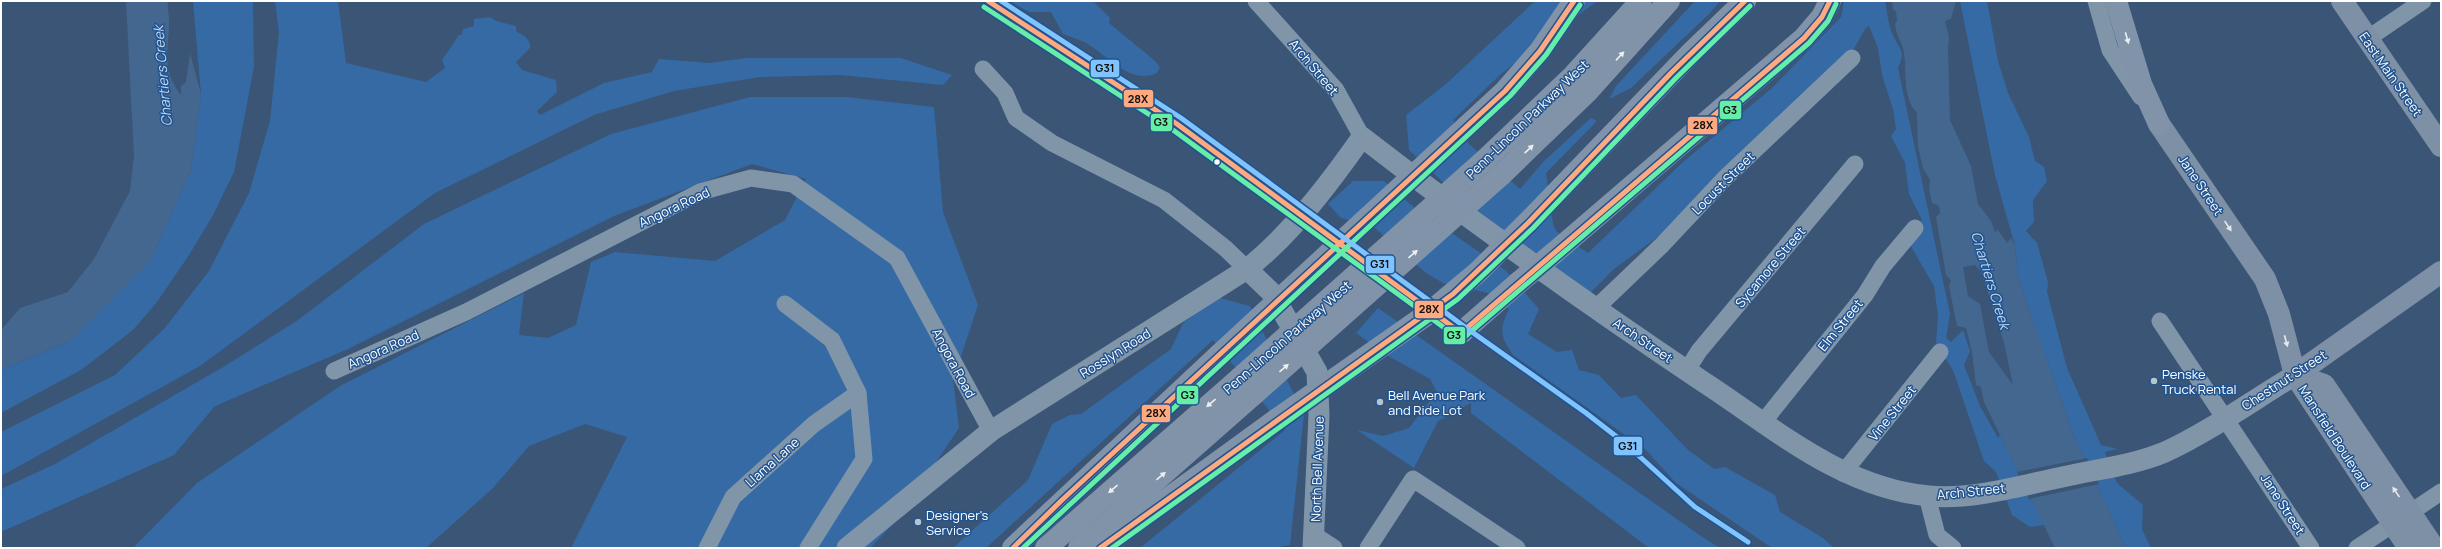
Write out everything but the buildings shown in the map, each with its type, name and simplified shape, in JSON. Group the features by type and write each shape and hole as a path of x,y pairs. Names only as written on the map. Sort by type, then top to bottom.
{"highway":[{"path":"1013,548 1219,355 1505,91 1540,51 1574,1"},
{"name":"Penn-Lincoln Parkway West","path":"1046,548 1486,159 1573,76 1641,1"},
{"name":"Penn-Lincoln Parkway West","path":"1079,548 1501,175 1589,90 1669,1"},
{"path":"1100,548 1276,420 1429,313 1478,272 1691,53 1745,1"},
{"path":"1814,1 1816,16 1814,27"},
{"path":"1461,333 1814,27 1830,1"},
{"path":"2116,1 2141,84 2159,124"}],"main road":[{"name":"East Main Street","path":"2342,1 2441,146"},
{"name":"Jane Street","path":"2159,124 2265,279 2279,314 2295,375"},
{"name":"Chestnut Street","path":"2295,375 2441,272"},
{"name":"Mansfield Boulevard","path":"2295,375 2402,519 2434,548"},
{"name":"Mansfield Boulevard","path":"2402,519 2409,548"}],"street":[{"name":"Arch Street","path":"1256,1 1336,90 1362,137 1488,234 1596,309 1843,473 1877,486 1927,496 1947,497 2001,489 2116,466"},
{"name":"Jane Street","path":"2096,1 2112,54 2159,124"},
{"path":"2367,39 2423,1"},
{"name":"Locust Street","path":"1596,309 1662,245 1724,179 1852,58"},
{"path":"983,69 1005,93 1016,118 1052,143 1164,200 1225,248 1247,269"},
{"name":"Rosslyn Road","path":"847,548 991,431 1247,269 1261,258 1297,220 1362,137"},
{"name":"Sycamore Street","path":"1687,370 1703,346 1855,164"},
{"name":"Angora Road","path":"334,371 466,312 700,192 751,178 794,184 897,258 991,431"},
{"name":"Elm Street","path":"1764,421 1865,295 1883,266 1914,228"},
{"name":"North Bell Avenue","path":"1247,269 1272,293 1317,372 1319,415 1314,542"},
{"path":"785,304 832,340 858,393 864,459 808,548"},
{"name":"Jane Street","path":"2160,321 2226,417 2312,548"},
{"name":"Vine Street","path":"1843,473 1940,352"},
{"name":"Chestnut Street","path":"2116,466 2149,458 2168,450 2295,375"},
{"name":"Llama Lane","path":"706,548 733,497 814,424 858,393"},
{"path":"1368,548 1413,479 1517,548"},
{"path":"2357,548 2441,492"},
{"path":"1927,496 1937,535 1953,548"},
{"path":"1314,542 1334,548"}],"shaded area":[{"path":"193,1 253,1 254,67 234,172 212,217 189,255 157,302 133,330 81,370 1,413 1,370 68,342 151,260 191,170 201,94"},
{"path":"275,1 338,1 346,63 426,82 445,68 442,60 459,35 462,35 463,29 474,26 474,19 490,17 496,21 516,26 516,31 528,39 530,48 516,62 522,70 556,80 557,92 537,111 540,115 604,83 652,72 659,59 710,63 747,58 901,58 952,75 943,85 840,75 760,77 674,91 594,115 435,193 200,366 1,476 1,432 115,375 164,329 209,271 249,193 270,121 279,32"},
{"path":"1010,1 1093,1 1110,18 1109,23 1154,60 1160,67 1157,73 1147,76 1128,72 1093,47 1063,34 1051,12 1029,12"},
{"path":"1535,1 1597,1 1502,73 1453,120 1469,144 1520,189 1544,161 1591,118 1597,121 1546,173 1553,224 1556,231 1588,253 1682,163 1772,88 1841,17 1844,1 1885,1 1891,29 1902,53 1901,62 1898,68 1950,314 1946,338 1951,342 1963,330 1970,351 1964,365 1980,406 1998,438 2000,435 2044,525 2030,527 2012,515 1996,472 1984,461 1953,370 1936,343 1938,316 1934,286 1909,243 1922,220 1909,194 1905,163 1891,136 1896,129 1893,109 1882,75 1878,48 1869,26 1865,29 1854,49 1663,233 1614,269 1589,294 1485,222 1409,150 1406,115 1446,84"},
{"path":"1695,1 1720,1 1709,14 1631,88 1609,99 1616,86"},
{"path":"1960,1 1987,1 1998,61 2008,93 2029,137 2035,161 2044,167 2047,181 2033,200 2034,222 2026,231 2037,243 2048,282 2047,292 2067,368 2101,445 2118,449 2105,452 2117,483 2143,505 2142,529 2151,548 2126,548 2073,434 2018,277 2015,246 1995,175"},
{"path":"750,97 846,97 934,107 943,212 978,305 953,380 959,428 898,519 870,548 571,548 627,437 585,424 529,446 493,488 426,548 133,548 197,483 340,386 524,293 519,335 548,338 576,325 591,262 615,252 715,261 785,220 806,179 752,164 614,216 348,349 215,406 174,455 1,532 1,489 55,464 225,366 298,320 424,224 611,134"},
{"path":"1353,181 1384,181 1410,204 1505,270 1539,309 1528,334 1557,352 1572,350 1579,370 1599,375 1621,398 1636,395 1687,449 1714,469 1725,467 1775,495 1780,512 1823,538 1834,548 1772,548 1676,483 1646,450 1513,355 1505,343 1502,333 1502,328 1509,309 1488,293 1443,283 1426,273 1375,228 1341,218 1328,204"},
{"path":"1216,297 1250,306 1304,414 1290,545 1272,548 1140,548 1285,430 1213,340 986,548 953,548 1028,480 1052,424 1070,415 1081,414 1171,349 1183,323"},
{"path":"1378,308 1720,548 1649,548 1471,413 1471,403 1438,421 1414,468 1357,430 1383,436 1409,428 1437,392 1430,379 1388,356 1356,333"}],"water":[{"name":"Chartiers Creek","path":"126,1 168,1 169,23 167,54 169,70 175,87 181,95 181,86 186,82 190,53 201,94 191,170 151,260 70,341 1,370 1,330 20,308 68,292 94,259 130,191 134,156"},
{"name":"Chartiers Creek","path":"1892,1 1956,1 1951,19 1945,21 1949,37 1950,120 1971,166 1978,204 1991,221 1995,232 1998,230 2007,243 2011,238 2015,246 2018,277 2073,434 2126,548 2055,548 1984,402 1981,387 1976,385 1972,352 1966,328 1957,326 1949,286 1951,280 1946,275 1936,217 1940,213 1939,206 1932,203 1929,190 1930,180 1923,168 1918,147 1917,113 1912,106 1907,91 1903,48 1895,24 1897,21 1896,11 1893,10","holes":["1975,265 1981,271 2004,343 2013,385 1989,352 1980,304 1968,296 1963,267"]}],"pier":[{"path":"2087,458 2099,484 2029,499 2017,472"}],"transit line":[{"name":"28X","path":"988,1 1177,124 1461,333 1804,38 1822,17 1830,1"},
{"name":"G31","path":"1001,1 1181,118 1465,327 1586,413 1626,444 1695,507 1748,542"},
{"name":"28X","path":"1013,548 1062,500 1505,91 1540,51 1574,1"},
{"name":"28X","path":"1100,548 1453,294 1528,223 1671,73 1745,1"},
{"name":"G3","path":"984,7 1173,130 1461,340 1809,43 1828,21 1836,4"},
{"name":"G3","path":"1023,548 1510,96 1546,55 1580,5"},
{"name":"G3","path":"1112,548 1458,299 1533,228 1676,78 1750,6"}],"place":[{"name":"Penske Truck Rental","path":"2154,381"},
{"name":"Bell Avenue Park and Ride Lot","path":"1380,402"},
{"name":"Designer's Service","path":"918,522"}]}
